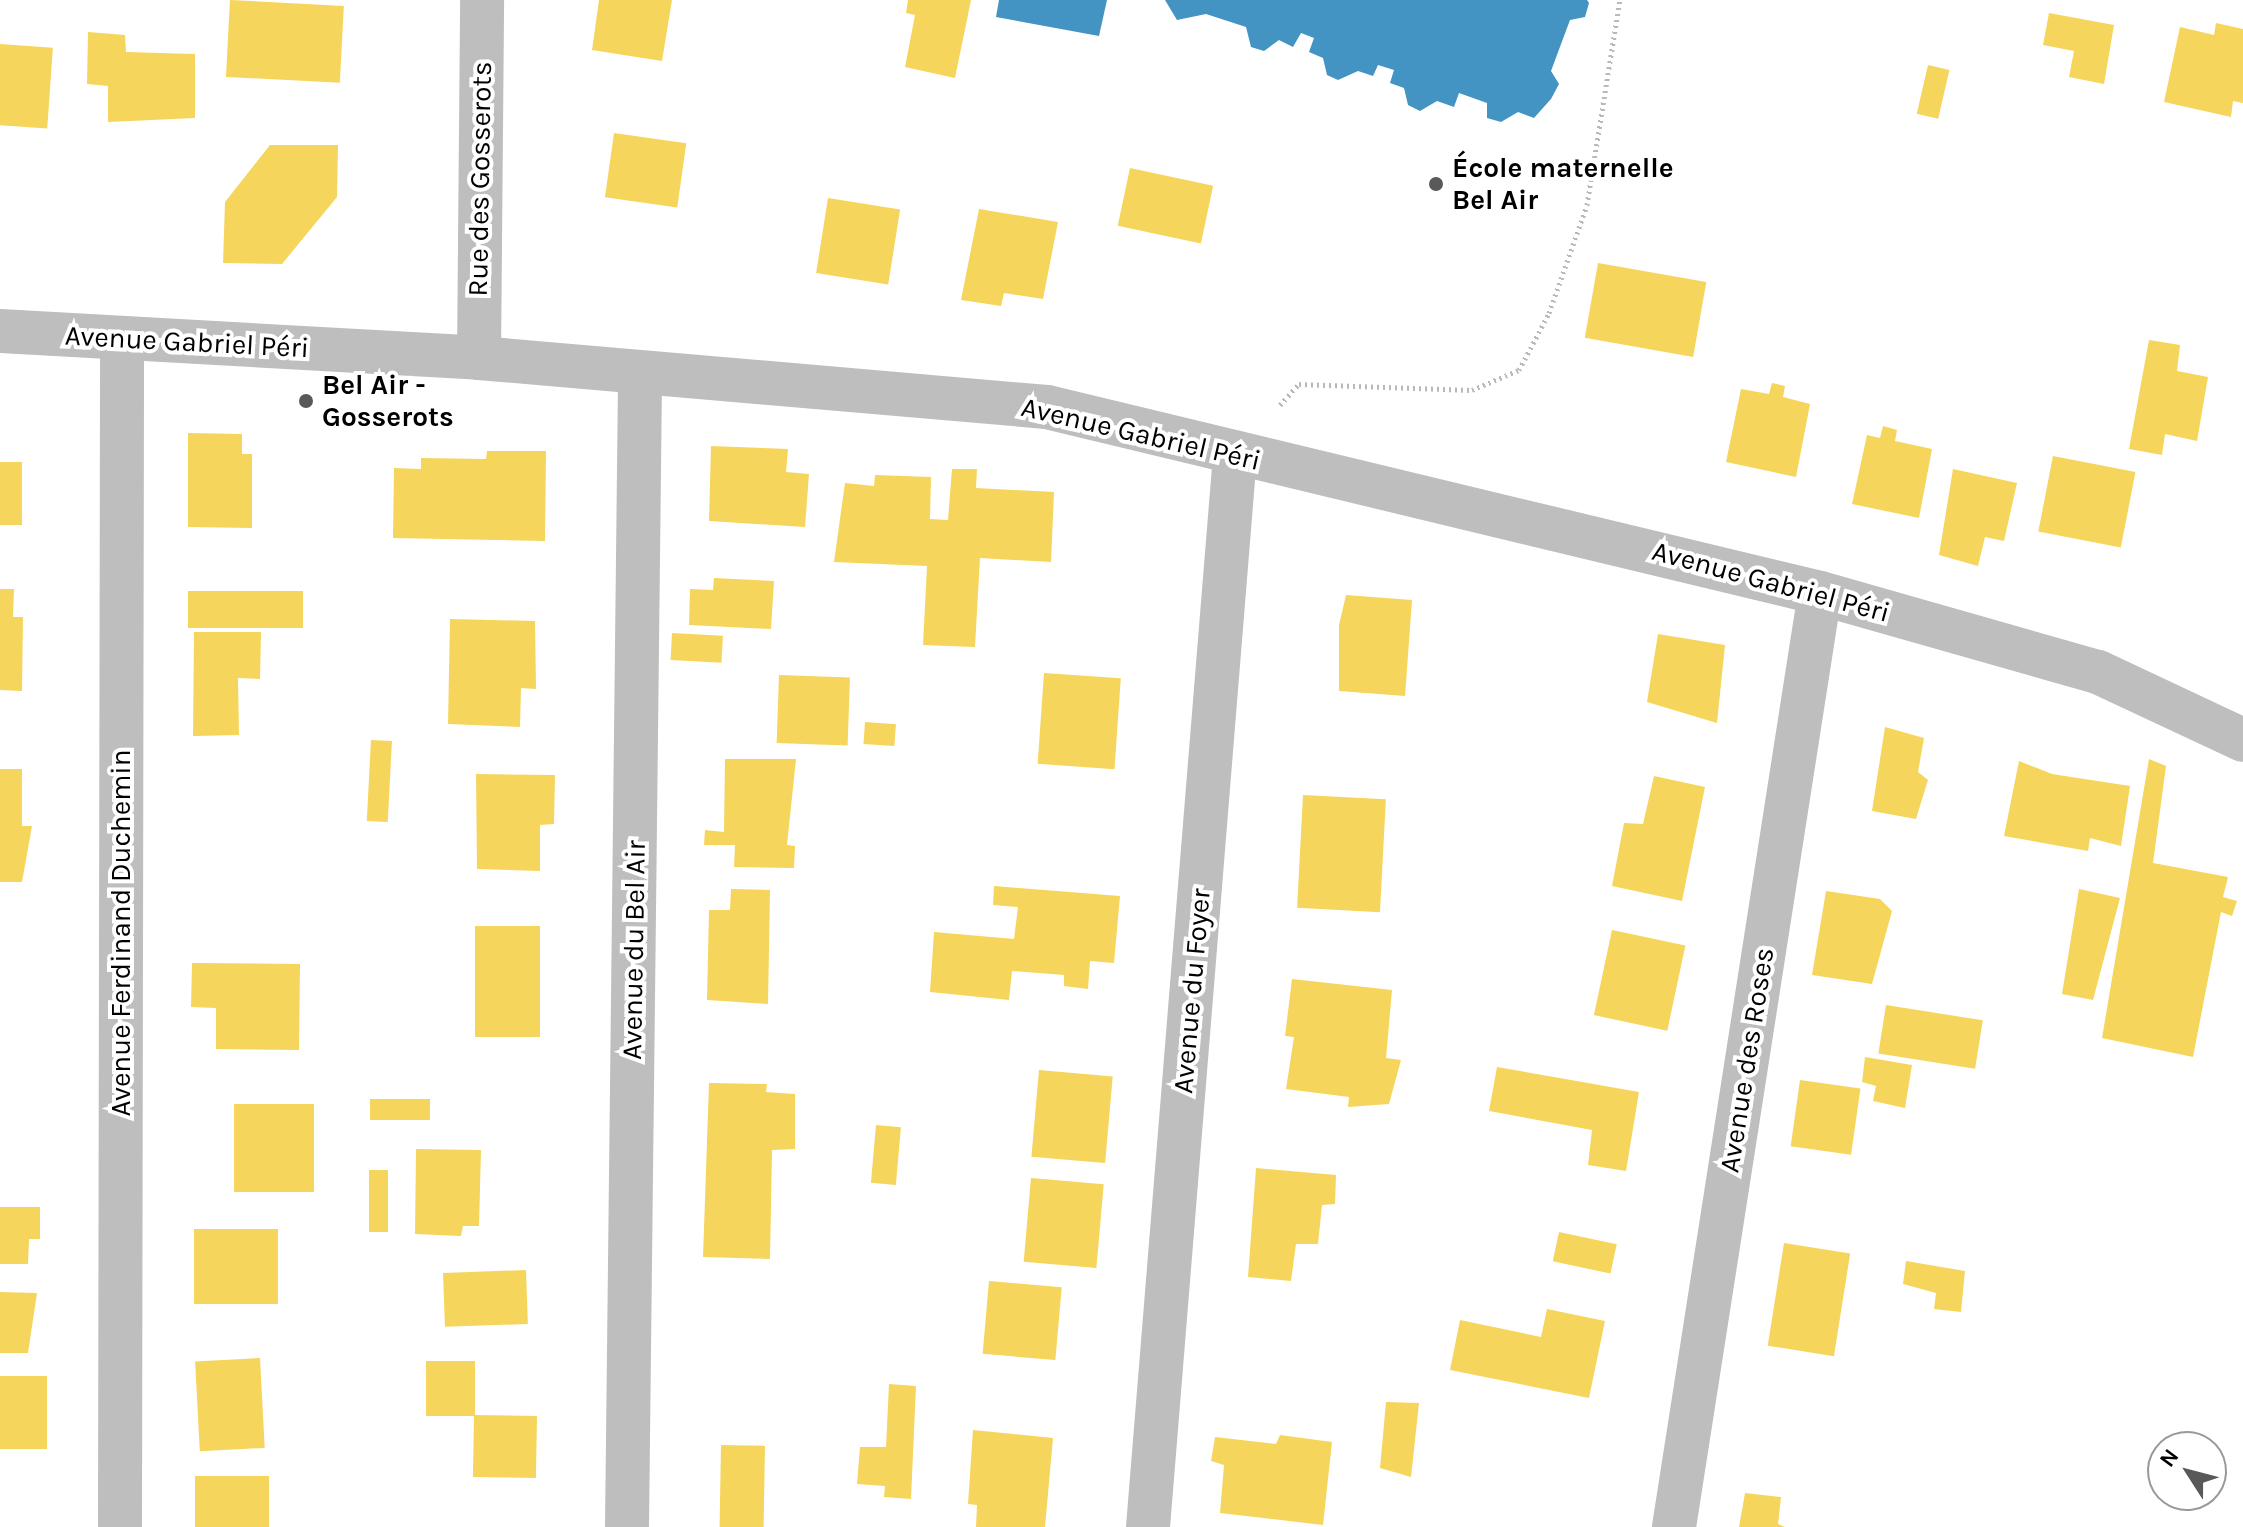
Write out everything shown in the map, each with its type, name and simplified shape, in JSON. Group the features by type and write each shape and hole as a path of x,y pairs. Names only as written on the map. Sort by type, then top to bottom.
{"street":[{"name":"Rue des Gosserots","path":"479,358 482,0"},
{"name":"Avenue Gabriel Péri","path":"0,331 479,358 1047,407 1235,455 1581,531 1820,593 2098,672 2243,740"},
{"name":"Avenue Ferdinand Duchemin","path":"120,1527 122,339"},
{"name":"Avenue du Bel Air","path":"627,1527 640,374"},
{"name":"Avenue du Foyer","path":"1148,1527 1235,455"},
{"name":"Avenue des Roses","path":"1674,1527 1820,593"}],"path":[{"path":"1235,455 1299,384 1472,390 1519,370 1549,313 1587,205 1620,0"}],"building: Logements":[{"path":"230,0 344,6 340,83 226,77"},
{"path":"599,0 672,0 662,61 592,50"},
{"path":"908,0 971,0 955,78 905,67 915,15 906,13"},
{"path":"2049,13 2114,25 2104,84 2069,77 2074,51 2043,45"},
{"path":"2216,23 2243,29 2243,103 2233,101 2231,117 2164,102 2180,27 2214,35"},
{"path":"88,32 125,35 126,52 195,54 195,118 108,122 108,86 87,84"},
{"path":"0,44 53,48 47,128 0,125"},
{"path":"1928,65 1949,70 1938,119 1917,114"},
{"path":"614,133 686,143 677,208 605,197"},
{"path":"270,145 338,145 337,197 282,264 223,263 225,202"},
{"path":"1130,168 1213,186 1201,243 1118,226"},
{"path":"828,198 900,209 888,284 816,273"},
{"path":"979,209 1058,222 1043,299 1004,293 1001,306 961,300"},
{"path":"1598,263 1706,282 1693,357 1585,338"},
{"path":"2149,340 2180,345 2177,371 2208,377 2197,441 2165,434 2162,455 2129,449"},
{"path":"1772,383 1785,386 1783,397 1810,404 1796,477 1726,462 1741,389 1769,394"},
{"path":"1883,426 1897,430 1895,441 1932,449 1919,518 1852,504 1867,435 1880,438"},
{"path":"188,433 242,434 242,454 252,454 252,528 188,527"},
{"path":"711,446 788,449 786,472 809,474 805,527 709,521"},
{"path":"487,451 546,451 545,541 393,538 394,468 421,469 421,458 486,459"},
{"path":"2053,456 2135,472 2121,548 2038,532"},
{"path":"0,462 22,462 22,525 0,525"},
{"path":"952,469 977,469 976,488 1054,492 1051,562 980,558 975,647 923,645 927,566 834,562 845,483 874,486 875,475 931,477 930,519 948,520"},
{"path":"1953,469 2017,483 2004,541 1985,537 1978,566 1939,555"},
{"path":"714,578 774,581 771,629 689,625 690,589 713,590"},
{"path":"0,589 14,589 13,617 23,617 22,691 0,690"},
{"path":"188,591 303,591 303,628 188,628"},
{"path":"1346,595 1412,600 1405,696 1339,691 1339,625"},
{"path":"450,619 535,621 536,689 521,688 520,727 448,724"},
{"path":"194,632 261,632 260,679 238,678 239,735 193,736"},
{"path":"672,633 723,636 722,663 671,660"},
{"path":"1658,634 1725,645 1717,723 1647,702"},
{"path":"1044,673 1121,678 1114,769 1038,764"},
{"path":"779,675 850,677 848,745 777,743"},
{"path":"865,722 896,724 894,746 863,744"},
{"path":"1885,727 1924,738 1918,772 1928,780 1916,819 1872,811"},
{"path":"371,740 392,741 388,822 367,821"},
{"path":"725,759 796,759 787,845 795,846 794,868 734,867 735,845 704,845 705,830 724,832"},
{"path":"2149,759 2166,766 2153,863 2228,877 2223,897 2237,901 2232,916 2221,912 2193,1057 2102,1038"},
{"path":"2019,761 2052,774 2130,786 2121,846 2090,838 2088,851 2004,836"},
{"path":"0,769 22,769 22,826 32,826 22,882 0,882"},
{"path":"476,774 555,775 554,824 540,825 540,871 477,869"},
{"path":"1654,776 1705,787 1682,901 1612,886 1624,823 1643,824"},
{"path":"1303,795 1386,799 1380,912 1297,908"},
{"path":"994,886 1120,896 1114,963 1090,961 1088,989 1064,986 1064,975 1012,971 1009,1000 930,992 934,932 1014,939 1018,907 993,905"},
{"path":"731,889 770,890 768,1004 707,1000 709,910 730,910"},
{"path":"2079,889 2120,898 2093,1000 2062,994"},
{"path":"1826,891 1880,899 1892,911 1872,984 1812,975"},
{"path":"475,926 540,926 540,1037 475,1037"},
{"path":"1612,930 1685,946 1667,1031 1594,1015"},
{"path":"192,963 300,964 299,1050 216,1049 216,1008 191,1007"},
{"path":"1292,979 1392,990 1386,1058 1401,1060 1389,1104 1348,1107 1349,1097 1286,1089 1294,1037 1285,1036"},
{"path":"1886,1005 1983,1020 1975,1069 1878,1053"},
{"path":"1865,1057 1912,1065 1905,1108 1873,1101 1876,1086 1862,1082"},
{"path":"1497,1067 1639,1092 1626,1171 1588,1165 1592,1130 1489,1111"},
{"path":"1039,1070 1113,1076 1105,1163 1031,1157"},
{"path":"1800,1080 1860,1088 1851,1155 1791,1146"},
{"path":"709,1083 767,1084 766,1092 795,1094 795,1149 772,1150 770,1259 703,1257"},
{"path":"370,1099 430,1099 430,1120 370,1120"},
{"path":"234,1104 314,1104 314,1192 234,1192"},
{"path":"876,1125 901,1127 896,1185 871,1183"},
{"path":"416,1149 481,1150 479,1226 463,1226 461,1236 415,1234"},
{"path":"1256,1168 1336,1175 1335,1204 1322,1205 1318,1244 1296,1244 1291,1281 1248,1277"},
{"path":"369,1170 388,1170 388,1232 369,1232"},
{"path":"1031,1178 1104,1184 1096,1268 1024,1262"},
{"path":"0,1207 40,1207 40,1239 29,1239 28,1264 0,1264"},
{"path":"194,1229 278,1229 278,1304 194,1304"},
{"path":"1559,1232 1617,1244 1610,1274 1553,1261"},
{"path":"1784,1243 1850,1253 1834,1356 1768,1346"},
{"path":"1906,1261 1965,1271 1961,1312 1934,1309 1936,1293 1903,1284"},
{"path":"526,1270 528,1324 445,1327 443,1273"},
{"path":"989,1281 1062,1287 1055,1360 983,1354"},
{"path":"0,1292 37,1293 28,1353 0,1353"},
{"path":"1547,1309 1605,1321 1589,1398 1450,1370 1460,1320 1541,1337"},
{"path":"260,1358 265,1448 200,1451 195,1361"},
{"path":"426,1361 475,1361 475,1416 426,1416"},
{"path":"0,1376 47,1376 47,1449 0,1449"},
{"path":"889,1384 916,1386 911,1499 884,1497 885,1486 857,1484 860,1447 886,1447"},
{"path":"1386,1402 1419,1403 1411,1477 1380,1468"},
{"path":"474,1415 537,1416 536,1478 473,1477"},
{"path":"973,1430 1053,1438 1045,1527 976,1527 977,1505 968,1504"},
{"path":"1280,1435 1332,1442 1323,1525 1220,1513 1224,1465 1211,1461 1215,1437 1276,1444"},
{"path":"721,1445 765,1446 764,1527 720,1527"},
{"path":"195,1476 269,1476 269,1527 195,1527"},
{"path":"1745,1493 1781,1497 1778,1524 1785,1527 1739,1527"}],"building: Écoles":[{"path":"999,0 1107,0 1099,36 996,17"},
{"path":"1165,0 1587,0 1589,3 1585,17 1570,20 1551,71 1559,84 1551,99 1534,118 1518,112 1501,122 1487,118 1487,103 1459,93 1454,107 1437,101 1420,111 1408,105 1404,88 1390,83 1394,70 1378,65 1373,76 1358,71 1338,80 1327,75 1323,58 1309,52 1314,38 1301,33 1293,47 1279,40 1264,51 1251,47 1246,27 1206,14 1177,20"}],"place":[{"name":"École maternelle Bel Air","path":"1436,184"},
{"name":"Bel Air - Gosserots","path":"306,401"}]}
